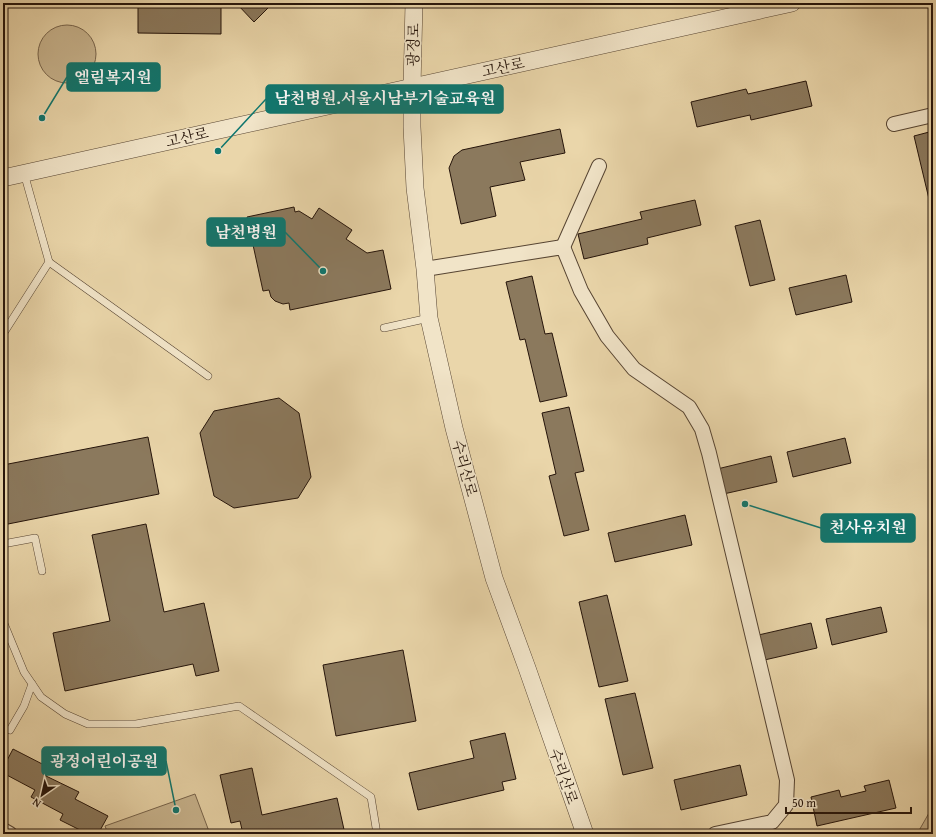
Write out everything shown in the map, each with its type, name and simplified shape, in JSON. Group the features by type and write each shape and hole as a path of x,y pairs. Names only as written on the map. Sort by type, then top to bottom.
{"street":[{"name":"광정로","path":"412,87 414,3"},
{"name":"고산로","path":"3,178 792,3"},
{"name":"수리산로","path":"412,87 415,188 429,318 454,428 494,578 530,675 585,834"},
{"path":"894,124 933,115"},
{"path":"598,166 563,247 581,291 607,336 634,369 689,407 702,429 787,780 786,805 772,822 715,834"},
{"path":"424,269 563,247"},
{"path":"3,830 10,834"}],"lane":[{"path":"24,173 49,262 208,376"},
{"path":"3,334 49,262"},
{"path":"384,328 429,318"},
{"path":"3,544 35,538 42,571"},
{"path":"3,621 24,672 41,697 65,714 88,724 136,724 239,706 371,797 377,834"},
{"path":"10,730 24,706 32,684"}],"shaded area":[{"path":"67,25 78,27 91,38 94,43 96,54 94,65 83,78 78,81 67,83 56,81 43,70 40,65 38,54 40,43 51,30 56,27"},
{"path":"195,794 210,834 108,834 105,826"},
{"path":"933,806 933,834 917,834"}],"building":[{"path":"273,3 254,22 237,4"},
{"path":"138,5 221,6 221,34 138,33"},
{"path":"806,81 812,106 751,120 750,115 697,127 691,102 746,89 748,94"},
{"path":"560,129 565,153 520,162 525,180 490,187 496,216 461,224 449,168 454,156 462,150"},
{"path":"933,131 933,198 929,199 914,136"},
{"path":"695,200 701,225 647,238 648,244 584,259 578,234 642,219 640,212"},
{"path":"294,207 295,212 299,211 312,219 319,208 352,230 346,239 367,253 383,250 391,289 290,310 289,303 283,304 275,301 271,297 269,290 263,291 247,217"},
{"path":"760,220 775,280 750,286 735,226"},
{"path":"846,275 852,302 796,315 789,288"},
{"path":"532,276 545,334 552,333 567,396 540,402 525,339 520,340 506,282"},
{"path":"279,398 299,413 311,477 298,498 234,508 214,496 200,433 214,411"},
{"path":"569,407 584,471 575,473 589,530 564,536 549,476 556,474 542,413"},
{"path":"148,437 159,494 3,525 3,465"},
{"path":"845,438 851,463 793,477 787,452"},
{"path":"771,456 777,482 719,495 713,470"},
{"path":"685,515 692,545 615,562 608,533"},
{"path":"146,524 164,612 204,603 219,671 196,676 193,664 65,691 53,633 110,621 92,535"},
{"path":"607,595 628,681 599,687 579,602"},
{"path":"881,607 887,632 832,645 826,619"},
{"path":"811,623 817,648 760,661 754,636"},
{"path":"403,650 416,721 336,736 323,665"},
{"path":"635,693 653,768 623,775 605,699"},
{"path":"505,733 516,779 502,782 504,790 418,810 409,773 474,758 470,741"},
{"path":"13,749 50,768 46,776 79,792 75,799 108,816 98,834 88,834 60,820 63,814 31,797 35,790 3,773 3,768"},
{"path":"740,765 747,795 681,810 674,780"},
{"path":"252,768 262,815 337,798 345,834 243,834 240,821 231,823 220,775"},
{"path":"889,780 896,808 817,826 811,797 839,790 841,797 866,791 864,786"}],"place":[{"name":"엘림복지원","path":"42,118"},
{"name":"남천병원.서울시남부기술교육원","path":"218,151"},
{"name":"남천병원","path":"323,271"},
{"name":"천사유치원","path":"745,504"},
{"name":"광정어린이공원","path":"176,810"}]}
